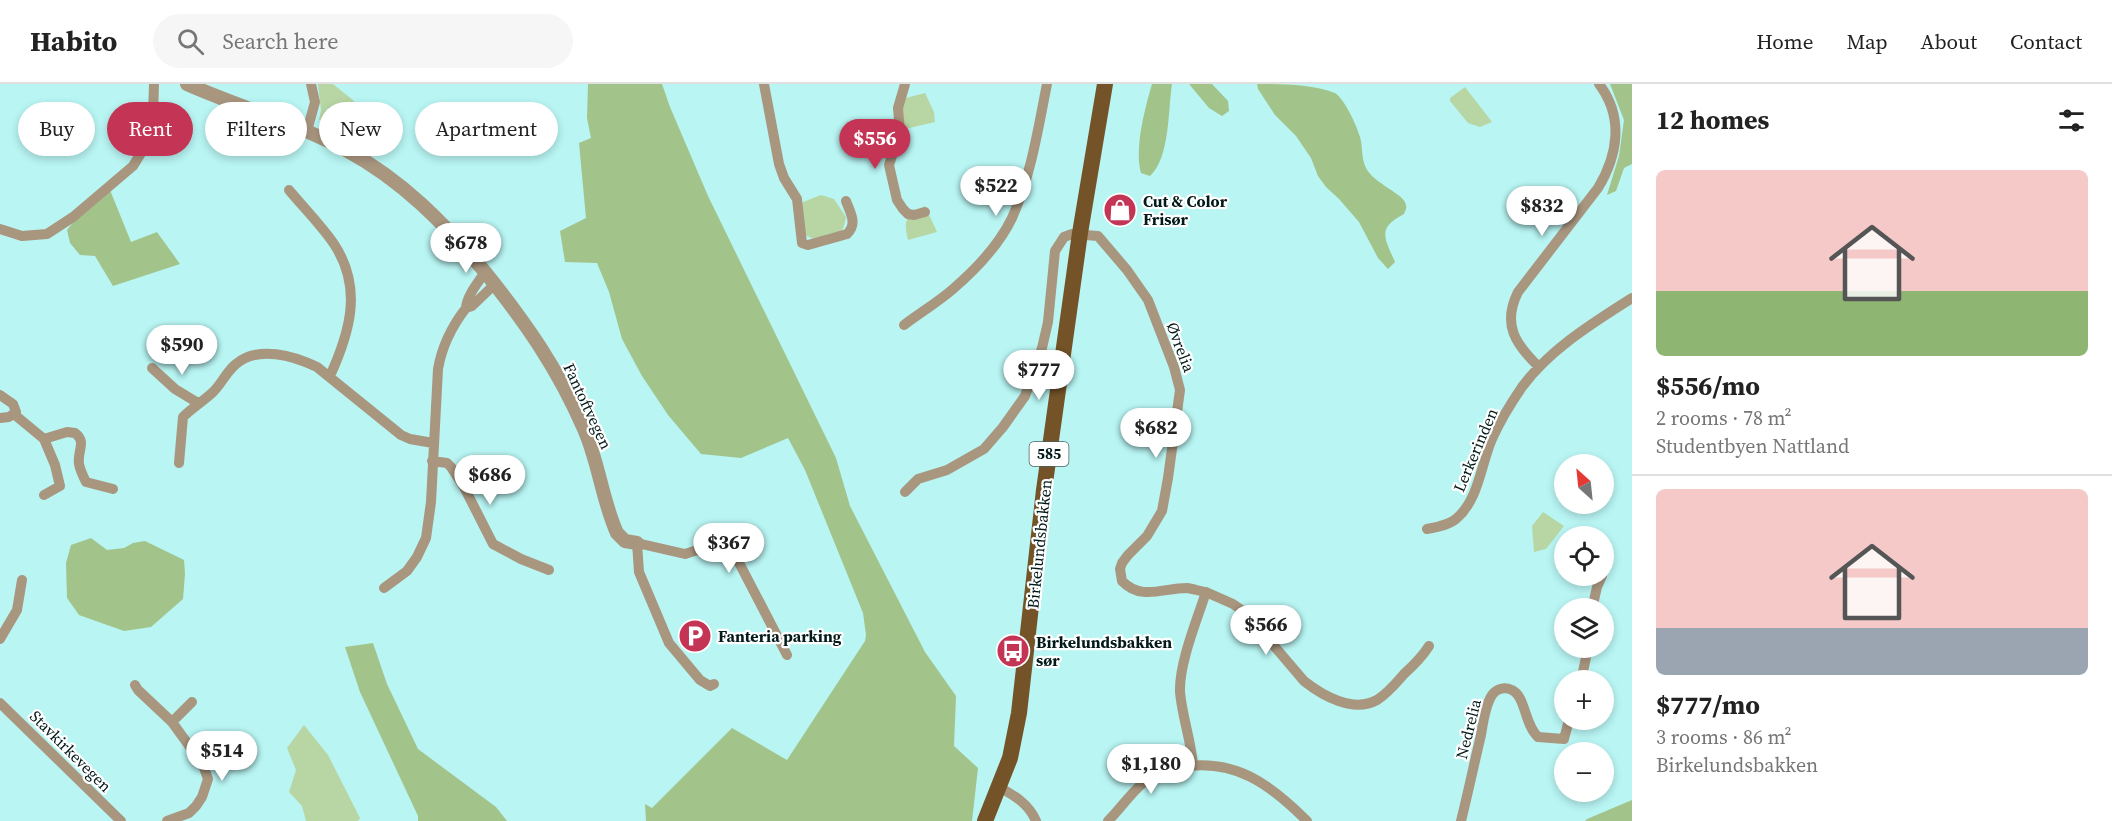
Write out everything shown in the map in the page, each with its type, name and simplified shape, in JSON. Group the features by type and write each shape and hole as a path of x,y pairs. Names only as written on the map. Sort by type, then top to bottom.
{"main road":[{"name":"Birkelundsbakken","path":"985,821 1010,758 1019,713 1044,490 1080,233 1105,84"}],"street":[{"path":"0,229 22,236 47,234 73,217 133,166 146,145 153,116 154,84"},
{"name":"Fantoftvegen","path":"187,84 233,102"},
{"path":"307,131 315,102 311,84"},
{"path":"764,84 779,164 797,200 802,243 808,245 847,234 853,226 846,201"},
{"path":"905,84 898,108 900,132 889,165 897,200 903,209 914,215 925,212"},
{"path":"904,324 951,291 964,279 991,250 1011,220 1034,152 1047,84"},
{"path":"1539,367 1519,345 1513,333 1510,323 1513,301 1598,188 1612,159 1616,121 1608,95 1599,84"},
{"name":"Fantoftvegen","path":"307,131 369,163 411,194 430,210 495,284 534,336 577,414 591,448 617,533 625,541 685,554 716,544 728,546 735,555 787,655"},
{"path":"289,190 335,246 350,284 352,303 345,344 330,376"},
{"path":"905,492 918,478 947,470 984,449 1025,396 1042,348 1048,322 1055,251 1064,237 1080,233"},
{"name":"Øvrelia","path":"1080,233 1098,236 1102,239 1139,286 1152,309 1174,367 1180,390 1162,511 1147,536 1122,563 1120,569 1122,581 1134,591 1142,593 1190,588 1206,592"},
{"path":"384,588 407,571 422,549 429,523 440,358 448,337 485,272"},
{"path":"466,308 472,306 495,284"},
{"name":"Lerkerinden","path":"1428,529 1456,519 1465,509 1472,497 1492,440 1506,412 1539,367 1565,344 1632,298"},
{"path":"179,463 181,422 198,403 212,393 236,364 258,354 269,353 306,361 330,376 401,435 433,443"},
{"path":"152,368 175,389 198,403"},
{"path":"0,395 13,404 15,415"},
{"path":"0,418 15,415"},
{"path":"15,415 44,439 55,465 60,486 44,495"},
{"path":"44,439 67,432 75,433 81,439 79,461 86,482 113,489"},
{"path":"432,461 447,463 451,467 464,487 493,544 521,559 549,570"},
{"path":"637,543 639,572 669,643 700,680 710,686 714,684"},
{"path":"0,639 17,610 22,580"},
{"path":"1193,765 1192,747 1183,710 1181,675 1206,592 1233,604 1246,613 1304,681 1315,690 1348,704 1365,704 1382,696 1420,659 1429,646"},
{"path":"135,685 172,722 203,765 208,779 202,797 196,806 189,813 167,821"},
{"name":"Nedrelia","path":"1461,821 1484,719 1494,692 1507,688 1519,695 1529,726 1538,737 1564,739 1566,730"},
{"path":"172,722 192,702"},
{"name":"Stavkirkevegen","path":"0,703 121,821"},
{"path":"1108,821 1149,779 1166,771 1193,765 1240,771 1282,797 1307,821"},
{"path":"999,788 1029,808 1036,821"}],"green space":[{"path":"318,84 333,84 354,102 320,102"},
{"path":"588,84 662,84 708,196 836,458 850,506 925,652 956,696 954,746 978,768 972,821 646,821 645,804 652,808 732,728 787,760 865,641 866,635 863,613 805,470 788,438 741,458 701,454 668,415 642,376 622,339 609,292 597,263 565,262 560,231 586,218 579,143 591,138 587,118"},
{"path":"1152,84 1172,84 1165,146 1157,168 1150,176 1141,173 1139,152 1141,128"},
{"path":"1189,84 1212,84 1228,101 1229,111 1222,116 1209,108"},
{"path":"1257,84 1316,88 1335,93 1342,100 1358,132 1366,168 1375,179 1400,197 1406,205 1404,214 1395,219 1386,229 1386,240 1395,262 1388,269 1378,258 1359,222 1326,187 1318,176 1311,158 1296,136 1275,115"},
{"path":"1610,84 1632,84 1632,164 1624,168 1616,191 1607,195 1619,156 1624,120"},
{"path":"1465,87 1492,122 1480,127 1468,123 1450,101 1450,98"},
{"path":"925,93 934,112 935,122 905,129 902,106 906,98"},
{"path":"110,190 131,242 157,232 180,264 113,286 95,256 80,255 70,243 67,230 74,221"},
{"path":"821,195 834,199 846,217 841,231 825,235 818,241 803,234 800,216 803,202"},
{"path":"925,206 937,232 908,240 906,222 908,218"},
{"path":"1543,512 1564,526 1554,526 1554,539 1546,549 1534,552 1532,526"},
{"path":"91,538 107,550 124,548 133,543 145,541 184,560 183,599 151,627 124,631 79,615 67,598 66,563 71,545"},
{"path":"373,643 387,684 418,749 496,807 507,821 418,821 418,816 360,692 345,647"},
{"path":"304,725 328,755 360,818 358,821 306,821 302,806 289,792 296,770 287,748"},
{"path":"1632,800 1632,821 1585,821 1587,819"}],"place":[{"name":"Cut & Color Frisør","path":"1120,210"},
{"name":"Fanteria parking","path":"695,636"},
{"name":"Birkelundsbakken sør","path":"1013,651"}]}
